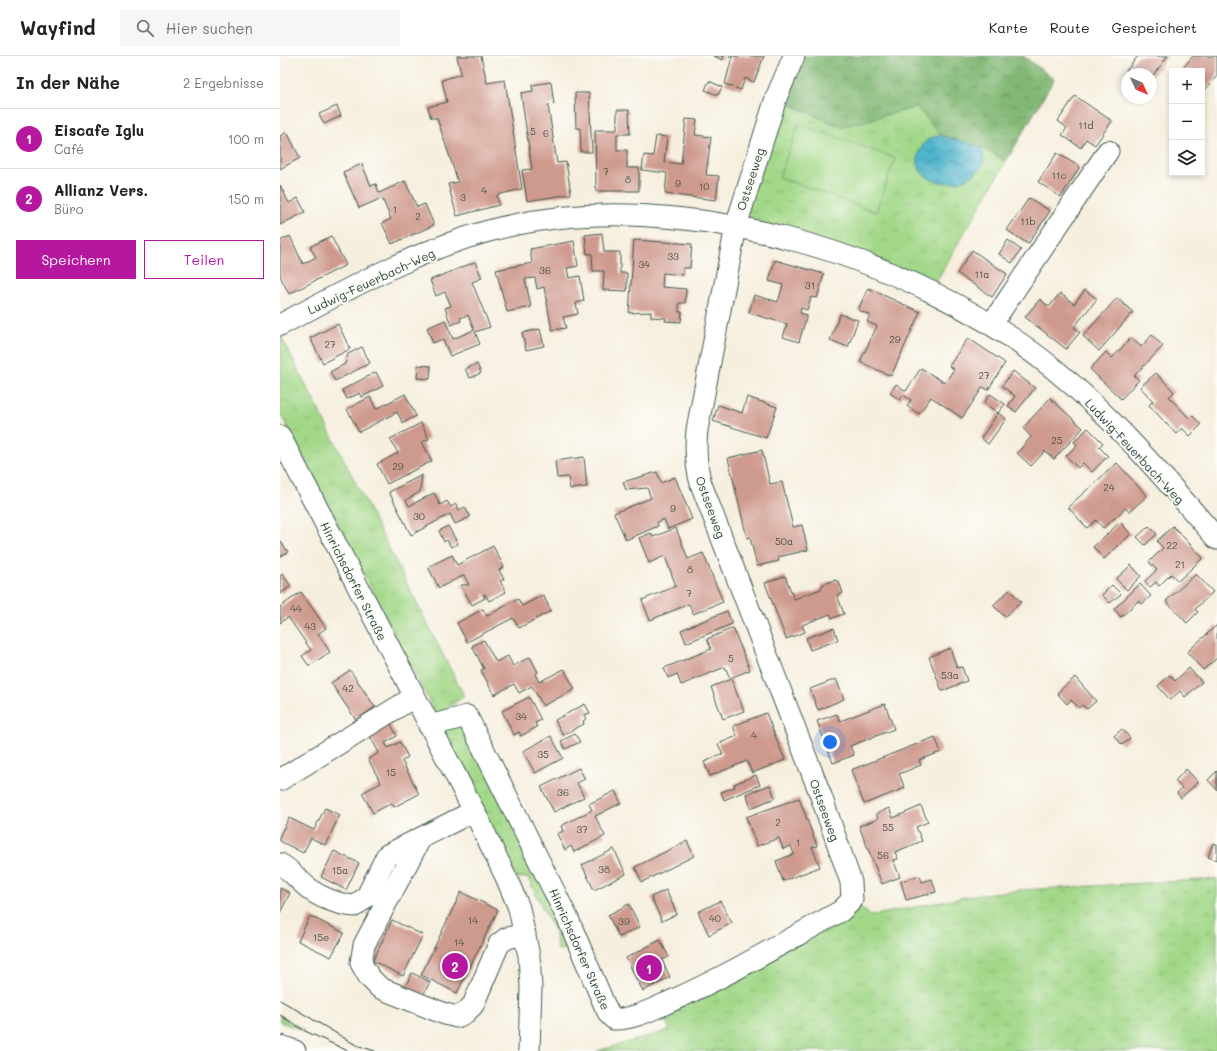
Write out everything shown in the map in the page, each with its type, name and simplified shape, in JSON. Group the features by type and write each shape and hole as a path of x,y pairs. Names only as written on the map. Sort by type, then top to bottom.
{"street":[{"name":"Ostseeweg","path":"794,56 776,98 736,226 697,430 695,449 697,469 701,484 823,804 851,882 852,900"},
{"path":"991,325 1108,151"},
{"name":"Ludwig-Feuerbach-Weg","path":"280,325 393,268 456,242 498,228 533,221 582,215 610,214 660,215 736,226 799,242 862,262 930,292 991,325 1053,369 1105,415 1217,539"},
{"name":"Hinrichsdorfer Straße","path":"280,436 474,811 506,877 519,908 525,934 531,987 529,1051"},
{"path":"280,780 414,697"},
{"name":"Hinrichsdorfer Straße","path":"429,726 467,716 568,919 604,1004 609,1014 614,1019 621,1019 639,1014 698,989 841,911 852,900"},
{"path":"280,864 286,867 308,888 341,905 354,906 367,896 387,855 474,811"},
{"path":"419,840 364,945 361,963 369,977 380,988 445,1014 457,1017 465,1013 473,1005 499,944 507,938 525,934"},
{"path":"280,1046 295,1051"}],"green space":[{"path":"794,56 1023,56 1054,79 1006,161 980,147 940,135 917,107 841,127 776,98"},
{"path":"1023,56 1054,79 930,292 736,226 776,98"},
{"path":"799,124 895,158 876,212 779,177"},
{"path":"280,334 464,696 437,716 280,412"},
{"path":"467,716 582,948 558,950 554,931 528,878 506,877 429,726"},
{"path":"1217,879 1217,1051 597,1051 670,1030 659,1006 852,900 871,916 975,895 1020,890"},
{"path":"280,1015 305,1031 280,1022"}],"water":[{"path":"940,135 980,147 983,154 983,162 981,167 973,175 963,180 951,183 930,179 922,173 918,164 919,153 922,146 933,137"}],"building":[{"path":"457,56 481,56 487,83 505,80 522,189 497,195 499,205 457,216 448,184 458,182 437,118 431,118 428,107 447,102 442,80 461,74"},
{"path":"713,56 724,56 723,60"},
{"path":"729,56 764,56 754,82 745,78 741,90 725,84 732,57"},
{"path":"1138,56 1168,56 1157,70 1157,68 1128,68"},
{"path":"1193,56 1217,56 1217,76 1205,90 1205,68 1183,68"},
{"path":"709,81 722,87 718,95 705,90"},
{"path":"551,82 554,104 548,105 557,163 566,162 571,194 527,201 522,170 532,169 521,93 533,91 532,85"},
{"path":"575,93 589,93 592,152 581,152 580,128 576,128"},
{"path":"1075,96 1112,121 1095,145 1086,139 1081,148 1062,135 1067,128 1058,121"},
{"path":"337,106 341,116 324,124 319,114"},
{"path":"617,110 629,110 630,134 617,134 617,150 627,150 627,168 639,168 639,191 596,191 595,130 617,130"},
{"path":"686,119 697,120 695,135 711,137 706,175 719,176 716,200 665,194 667,173 642,170 644,155 653,156 656,136 667,137 664,162 681,164"},
{"path":"287,132 300,158 280,169 280,136"},
{"path":"1057,153 1080,167 1061,197 1038,182"},
{"path":"362,164 371,186 376,184 379,193 405,181 417,207 425,204 434,225 392,244 382,223 391,219 382,198 359,208 343,172"},
{"path":"280,185 289,203 298,198 305,212 280,225"},
{"path":"1029,198 1050,211 1028,244 1007,230"},
{"path":"602,233 604,252 620,252 620,273 627,273 627,291 603,290 604,271 593,271 592,254 587,254 585,235"},
{"path":"290,236 303,264 316,257 310,247 331,236 346,265 289,294 280,276 280,241"},
{"path":"634,240 692,244 690,268 683,268 683,275 663,273 662,287 686,289 685,303 679,303 679,312 682,312 681,322 665,321 666,318 651,317 651,312 629,313"},
{"path":"1008,240 1021,250 1012,263 999,254"},
{"path":"574,241 578,266 567,268 569,278 580,276 584,301 576,303 578,314 563,317 566,328 552,330 544,287 537,289 535,278 525,279 531,307 507,312 496,270 532,263 530,249"},
{"path":"972,250 1007,274 992,297 957,273"},
{"path":"775,260 824,274 817,298 811,297 807,310 801,308 800,313 807,315 799,342 783,337 787,324 749,313 754,295 778,302 783,285 769,281"},
{"path":"475,262 482,278 472,282 490,327 475,332 480,344 450,356 443,339 433,343 427,328 445,320 453,339 474,330 468,315 460,318 461,321 451,325 445,308 451,306 445,292 436,296 430,280"},
{"path":"868,288 920,312 891,376 860,362 877,326 867,322 870,315 858,310"},
{"path":"1085,290 1097,299 1074,327 1080,332 1066,349 1025,317 1040,299 1049,307 1060,293 1074,304"},
{"path":"1117,298 1133,312 1099,351 1083,336"},
{"path":"840,314 858,320 848,347 830,340"},
{"path":"338,324 350,349 323,363 310,338"},
{"path":"540,329 544,346 526,350 522,333"},
{"path":"1152,335 1163,346 1134,376 1139,380 1121,399 1090,369 1106,352 1112,358 1131,338 1141,347"},
{"path":"968,338 1005,363 988,390 983,387 962,418 931,397 919,414 907,406 911,400 903,395 900,400 890,393 896,384 906,391 921,368 945,383 954,369 949,366"},
{"path":"362,347 370,363 335,381 330,372 345,364 348,354"},
{"path":"477,364 481,373 470,378 465,369"},
{"path":"418,365 431,366 430,379 417,378"},
{"path":"1013,371 1035,388 1016,412 1008,406 1015,396 1002,386"},
{"path":"376,372 383,386 362,397 360,393 347,399 342,390"},
{"path":"1156,373 1174,392 1169,397 1190,419 1193,416 1201,425 1190,436 1182,428 1176,434 1149,405 1153,401 1140,387"},
{"path":"405,394 416,416 403,423 397,412 359,432 347,409 370,397 376,409"},
{"path":"990,394 1005,404 998,413 984,403"},
{"path":"747,397 777,407 766,438 713,421 718,405 742,413"},
{"path":"1050,398 1083,428 1054,459 1045,451 1031,466 1017,453 1031,437 1023,428"},
{"path":"998,413 1006,419 988,444 981,438"},
{"path":"421,423 429,439 422,442 432,461 387,484 377,464 398,453 390,439"},
{"path":"1088,428 1103,443 1099,447 1108,456 1092,472 1083,463 1078,468 1066,456 1077,445 1074,442"},
{"path":"762,450 770,484 782,482 793,527 802,525 808,550 778,557 779,561 757,566 750,537 747,538 728,458"},
{"path":"584,457 587,487 570,489 568,477 557,478 555,461"},
{"path":"1117,463 1147,496 1129,512 1126,508 1103,528 1096,520 1087,528 1068,507"},
{"path":"657,472 661,483 675,477 692,519 668,529 664,519 657,522 658,526 626,540 614,513 651,498 647,488 626,490 623,482"},
{"path":"422,475 420,492 406,500 409,506 434,493 440,505 447,501 451,507 456,504 459,510 465,507 470,517 455,524 450,514 411,535 389,492"},
{"path":"1120,522 1131,534 1104,559 1093,547"},
{"path":"448,526 458,544 451,547 447,540 444,542 439,531"},
{"path":"1149,526 1157,534 1145,545 1137,537"},
{"path":"1173,526 1203,558 1178,581 1171,574 1159,586 1156,582 1150,587 1145,581 1157,570 1149,562 1163,548 1157,541"},
{"path":"676,528 688,559 703,553 723,602 693,614 689,604 650,620 642,600 676,586 665,556 649,563 639,538 651,533 653,537"},
{"path":"280,540 288,552 280,557"},
{"path":"493,546 504,567 499,570 504,579 500,581 506,592 489,601 485,594 483,595 485,598 472,605 461,585 469,585 464,575 439,588 428,567 452,555 457,565"},
{"path":"1131,565 1141,576 1127,590 1116,579"},
{"path":"282,574 291,586 280,594 280,576"},
{"path":"1196,574 1213,592 1195,609 1198,612 1187,623 1166,601"},
{"path":"785,576 794,599 821,589 822,585 835,580 839,582 843,593 837,595 844,614 832,618 830,614 802,625 805,632 786,639 765,583"},
{"path":"1140,584 1151,596 1142,604 1138,601 1121,617 1114,609"},
{"path":"1112,585 1121,594 1110,603 1102,595"},
{"path":"1010,590 1021,602 1005,617 993,605"},
{"path":"301,592 326,628 318,634 330,652 309,666 302,656 311,650 288,617 280,623 280,607"},
{"path":"543,595 551,611 519,628 513,618 467,642 457,623 483,609 487,616 518,599 522,606"},
{"path":"727,611 732,624 686,643 681,630"},
{"path":"1217,625 1217,658 1203,670 1187,652"},
{"path":"733,628 750,670 730,678 725,667 681,685 677,674 668,678 664,668 711,649 707,639"},
{"path":"834,628 838,640 810,650 806,638"},
{"path":"484,640 496,662 508,656 513,666 530,657 538,672 535,674 539,682 564,669 575,689 543,706 532,686 519,693 514,684 494,695 481,670 484,669 472,646"},
{"path":"950,648 957,668 962,667 967,681 942,691 929,657"},
{"path":"1189,668 1202,682 1185,697 1180,691 1170,700 1158,686 1170,675 1175,681"},
{"path":"350,670 375,707 356,720 331,683"},
{"path":"1075,677 1096,701 1087,709 1082,705 1079,708 1071,700 1067,704 1057,693"},
{"path":"731,679 744,711 723,719 711,687"},
{"path":"836,679 844,699 818,710 810,689"},
{"path":"529,697 541,720 535,723 537,727 521,736 519,732 514,735 502,711"},
{"path":"585,704 590,713 584,715 586,719 583,721 584,724 563,735 555,720"},
{"path":"885,704 894,729 850,746 854,755 833,763 817,721 837,714 840,721"},
{"path":"766,713 785,760 752,773 747,761 710,776 704,762 723,754 718,744 737,736 733,726"},
{"path":"388,719 397,736 385,743 388,748 400,742 408,757 402,761 419,794 394,807 392,803 373,813 362,793 381,783 368,759 379,753 367,730"},
{"path":"1122,729 1130,738 1122,745 1114,736"},
{"path":"575,734 580,742 565,749 561,741"},
{"path":"551,736 563,758 535,773 523,751"},
{"path":"935,737 941,752 919,760 921,765 899,774 905,788 864,804 851,770"},
{"path":"579,768 585,779 577,783 584,797 554,812 541,787"},
{"path":"1186,769 1198,782 1181,798 1177,793 1182,788 1175,781"},
{"path":"1217,771 1217,790 1208,780"},
{"path":"756,775 760,785 724,800 721,792 735,787 734,784"},
{"path":"770,785 775,798 751,808 746,794"},
{"path":"615,791 621,803 595,816 605,836 574,852 571,846 565,850 557,834 563,831 561,826 592,810 589,804"},
{"path":"799,798 817,846 812,847 820,867 783,881 776,861 794,854 791,846 783,849 779,838 757,846 746,817"},
{"path":"921,806 928,822 916,827 922,841 895,852 898,859 893,860 900,877 882,884 859,826 878,819 876,814 889,808 893,818"},
{"path":"325,808 340,815 325,845 311,838 303,853 280,841 280,835 289,818 314,830"},
{"path":"687,841 694,856 642,882 635,867"},
{"path":"1213,843 1217,844 1217,860 1208,857"},
{"path":"614,849 626,874 594,890 582,865"},
{"path":"334,851 359,863 346,890 321,877"},
{"path":"920,876 922,882 932,879 936,892 906,900 901,881"},
{"path":"280,888 290,893 280,913"},
{"path":"666,890 677,914 662,921 651,897"},
{"path":"461,892 498,910 457,993 421,975"},
{"path":"720,901 732,923 709,935 698,912"},
{"path":"629,904 640,927 619,937 608,915"},
{"path":"310,916 344,933 331,957 298,941"},
{"path":"392,920 423,935 403,976 373,961"},
{"path":"660,940 669,957 662,960 670,977 643,991 626,958"},
{"path":"412,973 430,982 421,999 404,989"}],"tram line":[{"path":"280,1000 356,1045 375,1051"},
{"path":"280,1015 305,1031 348,1051"}],"place":[{"name":"Allianz Vers.","path":"455,966"},
{"name":"Eiscafe Iglu","path":"649,968"}]}
